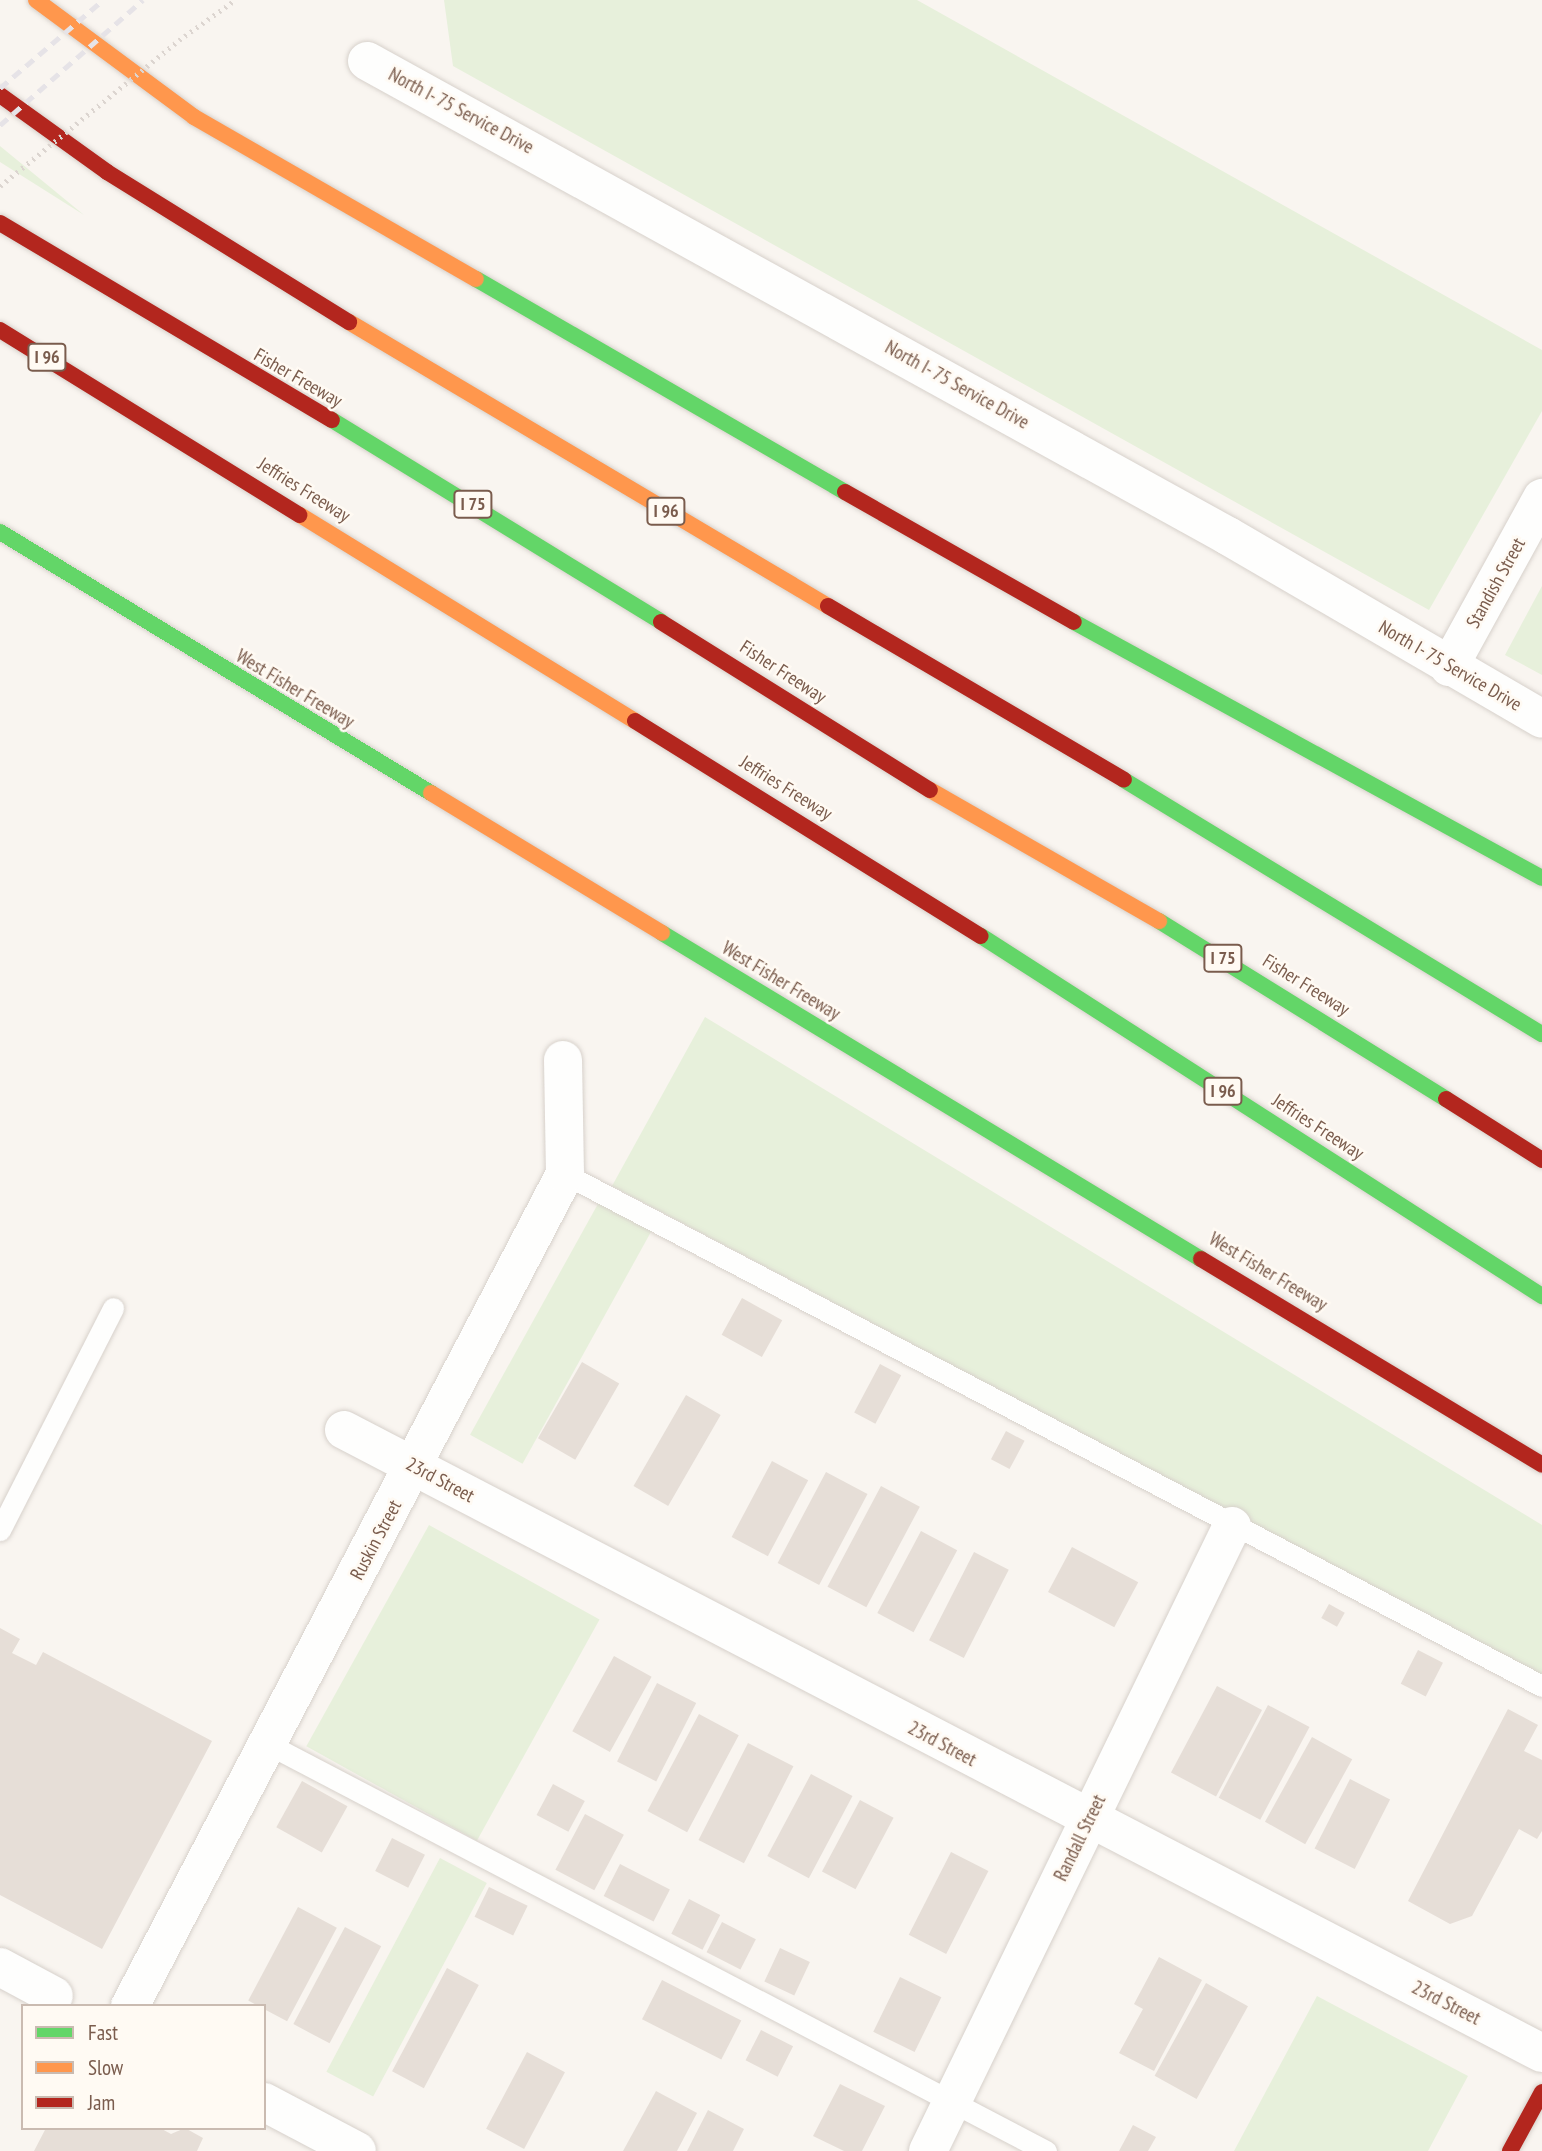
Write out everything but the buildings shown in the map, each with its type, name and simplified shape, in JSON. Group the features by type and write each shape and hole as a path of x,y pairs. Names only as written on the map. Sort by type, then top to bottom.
{"main road":[{"path":"36,0 194,117 929,540 1542,878"},
{"name":"I 96","path":"0,95 160,206 445,382 1492,1001"},
{"name":"Fisher Freeway","path":"0,223 491,514 895,770 1226,959 1542,1160"},
{"name":"Jeffries Freeway","path":"0,330 904,886 1542,1296"},
{"name":"West Fisher Freeway","path":"0,532 1542,1465"},
{"path":"1492,1001 1542,1027"},
{"path":"1492,1001 1542,1034"},
{"path":"1510,2151 1542,2092"}],"street":[{"name":"North I- 75 Service Drive","path":"368,61 1228,536 1542,719"},
{"name":"Standish Street","path":"1449,667 1542,498"},
{"name":"Ruskin Street","path":"131,2004 415,1467 565,1174 563,1060"},
{"name":"23rd Street","path":"344,1430 1088,1821 1542,2053"},
{"name":"Randall Street","path":"928,2151 1231,1525"},
{"path":"0,1967 54,1996"},
{"path":"266,2103 357,2151"}],"lane":[{"path":"565,1174 1542,1686"},
{"path":"0,1530 113,1308"},
{"path":"268,1744 1046,2151"}],"path":[{"path":"0,186 179,40 235,0"}],"green space":[{"path":"444,0 917,0 1542,350 1542,411 1429,610 453,66"},
{"path":"0,146 84,215 0,162"},
{"path":"1542,586 1542,675 1505,655"},
{"path":"705,1017 1542,1525 1542,1676 612,1186"},
{"path":"599,1202 651,1231 523,1464 470,1435"},
{"path":"429,1525 600,1620 477,1841 306,1746"},
{"path":"440,1858 487,1883 373,2097 326,2072"},
{"path":"1317,1996 1468,2076 1428,2151 1234,2151"}],"railway":[{"path":"0,88 103,0"},
{"path":"0,125 143,0"}],"traffic: fast":[{"path":"476,279 845,492"},
{"path":"332,420 661,622"},
{"path":"0,532 431,793"},
{"path":"1074,622 1542,878"},
{"path":"1124,780 1542,1034"},
{"path":"1159,921 1446,1099"},
{"path":"662,933 1201,1259"},
{"path":"981,936 1542,1296"}],"traffic: slow":[{"path":"36,0 194,117 476,279"},
{"path":"349,322 828,606"},
{"path":"300,515 635,721"},
{"path":"930,790 1159,921"},
{"path":"431,793 662,933"}],"traffic: jam":[{"path":"0,95 107,172 349,322"},
{"path":"0,223 332,420"},
{"path":"0,330 300,515"},
{"path":"845,492 1074,622"},
{"path":"828,606 1124,780"},
{"path":"661,622 930,790"},
{"path":"635,721 981,936"},
{"path":"1446,1099 1542,1160"},
{"path":"1201,1259 1542,1465"},
{"path":"1510,2151 1542,2092"}]}
